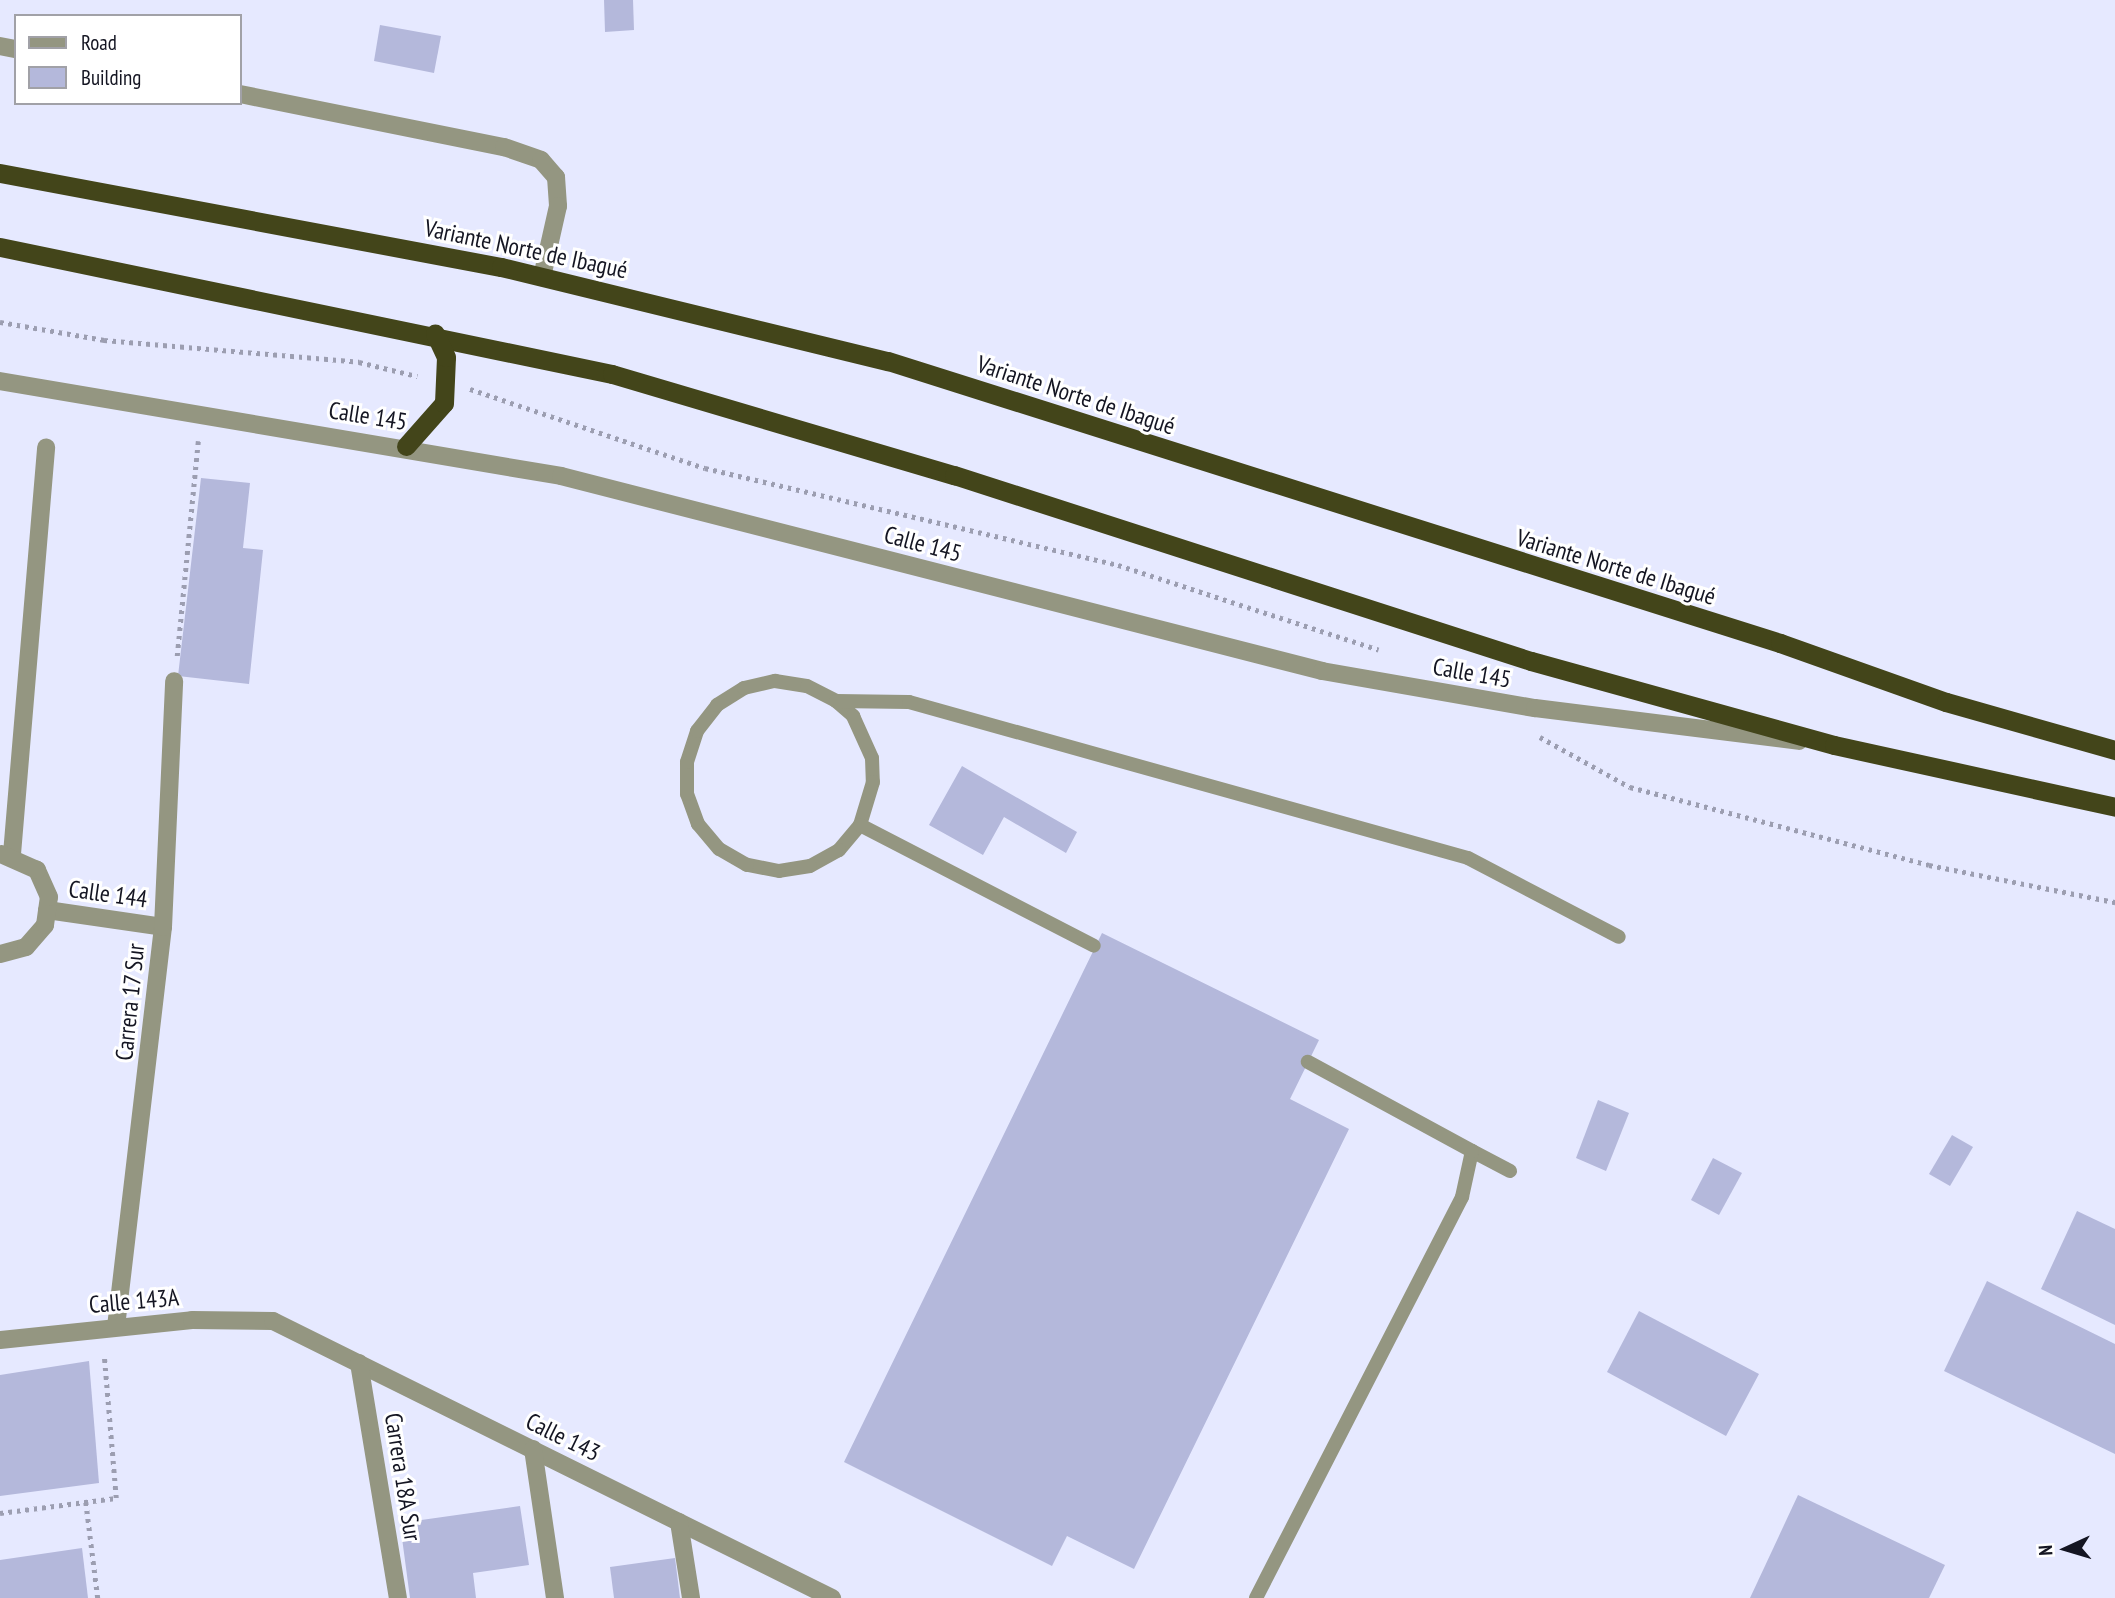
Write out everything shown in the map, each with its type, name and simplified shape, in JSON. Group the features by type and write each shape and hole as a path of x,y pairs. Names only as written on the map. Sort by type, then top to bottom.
{"highway":[{"name":"Variante Norte de Ibagué","path":"0,173 542,277 888,361 1997,718 2115,750"},
{"path":"0,247 435,334 612,374 954,475 1531,661 1834,745 2115,807"},
{"path":"406,446 435,420 448,383 435,334"}],"street":[{"path":"242,94 505,147 541,160 556,177 558,206 542,277"},
{"name":"Calle 145","path":"0,381 201,416 406,446 561,476 1322,671 1535,708 1834,745"},
{"path":"0,954 26,947 45,925 49,897 37,870 6,854 46,447"},
{"name":"Carrera 17 Sur","path":"117,1327 163,927 174,681"},
{"name":"Calle 144","path":"47,910 163,927"},
{"name":"Calle 143A","path":"0,1340 192,1320 273,1321"},
{"name":"Calle 143","path":"273,1321 832,1598"},
{"name":"Carrera 18A Sur","path":"359,1363 398,1598"},
{"path":"533,1449 555,1598"},
{"path":"679,1522 691,1598"}],"lane":[{"path":"775,681 807,686 836,701 853,716 872,758 873,782 860,825 839,850 810,866 758,867 719,849 698,824 687,794 687,762 697,731 717,705 744,688 775,681"},
{"path":"836,701 909,702 1468,858 1619,937"},
{"path":"860,825 1094,946"},
{"path":"1308,1062 1510,1171"},
{"path":"1256,1598 1462,1196 1472,1151"}],"path":[{"path":"0,322 104,340 359,362 448,383"},
{"path":"174,681 201,416"},
{"path":"0,1513 116,1498 104,1355 91,1357"},
{"path":"86,1502 98,1598"}],"building":[{"path":"604,0 633,0 634,30 605,32"},
{"path":"380,25 441,36 434,73 374,61"},
{"path":"201,478 250,483 243,548 263,550 249,684 178,676"},
{"path":"962,766 1077,832 1066,853 1004,817 983,855 929,825"},
{"path":"1102,933 1319,1040 1290,1099 1349,1129 1134,1569 1067,1536 1052,1566 844,1462"},
{"path":"1598,1100 1629,1113 1606,1171 1576,1158"},
{"path":"1952,1135 1973,1147 1950,1186 1929,1174"},
{"path":"1713,1158 1742,1173 1719,1215 1691,1200"},
{"path":"2077,1211 2115,1229 2115,1325 2041,1289"},
{"path":"1987,1281 2115,1344 2115,1454 1944,1371"},
{"path":"1639,1311 1759,1374 1726,1436 1607,1372"},
{"path":"89,1361 99,1483 0,1496 0,1375"},
{"path":"1798,1495 1945,1565 1929,1598 1750,1598"},
{"path":"520,1506 529,1565 473,1573 476,1598 410,1598 400,1523"},
{"path":"82,1548 88,1598 0,1598 0,1560"},
{"path":"675,1558 680,1598 614,1598 610,1567"}]}
